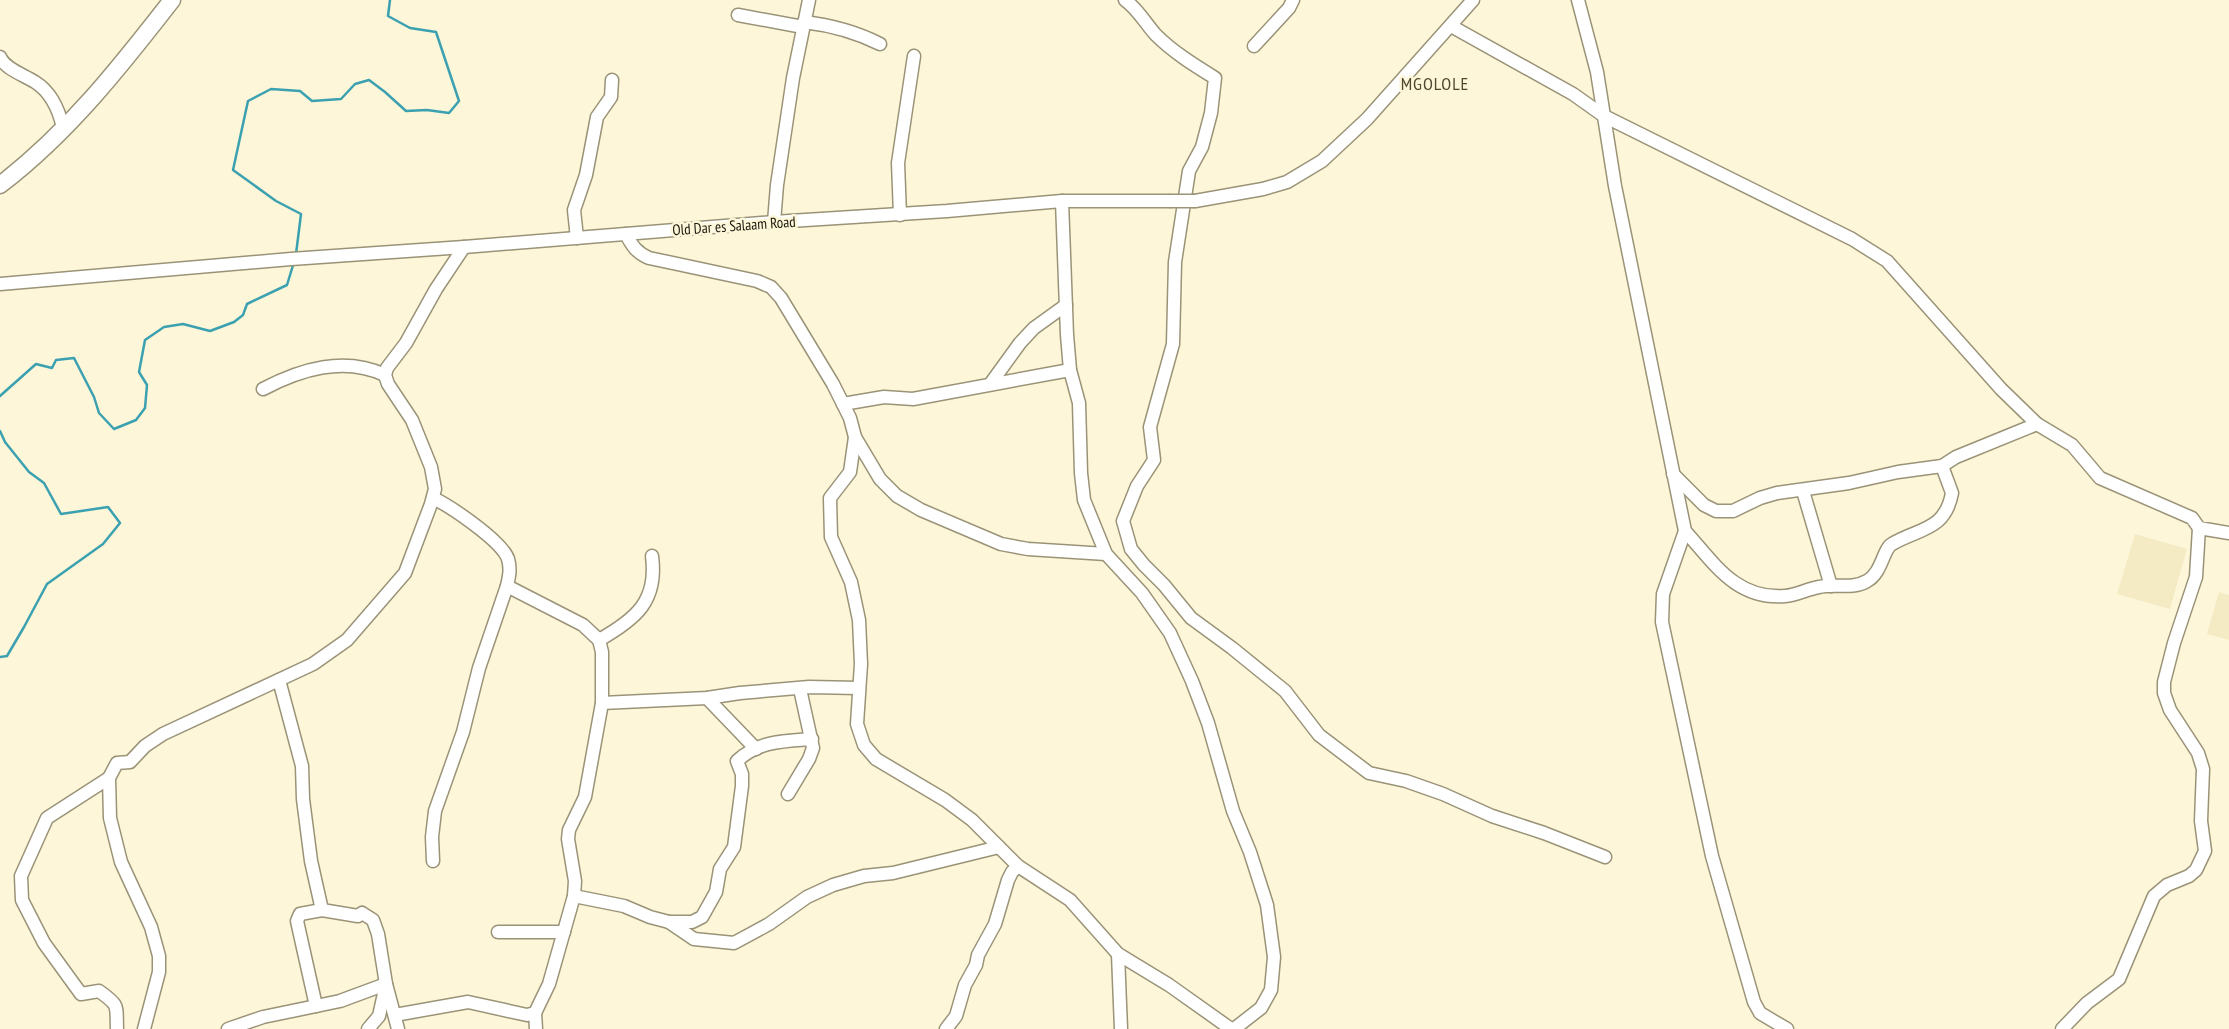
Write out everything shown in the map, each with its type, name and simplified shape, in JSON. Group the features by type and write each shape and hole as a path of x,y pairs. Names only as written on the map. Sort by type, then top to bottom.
{"main road":[{"path":"0,184 33,157 115,73 172,0"}],"street":[{"path":"774,222 781,160 803,24 809,0"},
{"path":"1125,0 1132,5 1155,34 1185,60 1215,78 1211,113 1202,147 1189,171 1175,262 1173,344 1150,427 1154,460 1137,486 1123,521 1131,549 1191,618 1285,691 1319,736 1370,772 1406,781 1443,794 1492,816 1544,833 1605,857"},
{"path":"1254,46 1294,0"},
{"path":"1473,0 1451,26 1573,94 1604,116 1852,239 1887,261 2001,389 2038,424 2072,445 2100,478 2192,518 2199,528 2196,577 2172,651 2164,682 2164,693 2170,710 2198,753 2203,769 2200,821 2205,851 2196,870 2184,879 2167,884 2154,896 2119,978 2087,1003 2062,1029"},
{"path":"1578,0 1597,72 1617,195 1684,531 1663,594 1662,622 1712,856 1754,1002 1760,1013 1786,1029"},
{"path":"738,15 803,24 821,24 862,36 880,44"},
{"name":"Old Dar es Salaam Road","path":"0,284 295,259 1062,201 1195,201 1263,189 1287,182 1305,173 1322,161 1367,120 1451,26"},
{"path":"900,214 898,163 914,56"},
{"path":"0,57 8,66 37,83 48,94 59,112 63,128"},
{"path":"577,238 574,210 586,175 597,117 611,97 612,80"},
{"path":"855,437 850,472 830,498 831,537 851,582 859,620 861,664 857,724 868,750 876,759 946,800 972,820 1018,866 1070,900 1118,954 1169,985 1233,1029 1261,1008 1271,990 1274,968 1274,942 1265,896 1234,811 1208,723 1170,634 1142,593 1106,554 1084,500 1081,473 1080,403 1070,370 1062,201"},
{"path":"626,234 632,246 649,258 757,281 771,288 781,298 843,404 850,418 855,437 870,467 897,496 921,510 1001,544 1106,554"},
{"path":"118,1029 116,1005 99,991 81,994 44,943 22,900 21,876 48,818 109,778 117,764 130,762 145,746 163,734 313,664 347,640 405,573 433,498 434,477 422,442 399,398 388,384 385,375 387,368 406,343 436,289 464,247"},
{"path":"991,383 1030,333 1066,305"},
{"path":"263,390 289,376 309,370 341,365 371,368 385,375"},
{"path":"843,404 884,397 913,399 991,383 1070,370"},
{"path":"1673,474 1704,505 1716,511 1732,511 1760,498 1898,472 1942,466 1956,457 2038,424"},
{"path":"1684,531 1734,584 1750,591 1770,596 1788,596 1819,586 1859,585 1868,581 1881,566 1890,546 1935,525 1946,512 1952,493 1942,466"},
{"path":"1802,491 1831,586"},
{"path":"433,498 446,504 502,549 508,558 510,574 479,668 463,732 435,810 432,838 433,861"},
{"path":"2199,528 2229,533"},
{"path":"600,640 630,620 644,602 654,581 652,556"},
{"path":"507,586 582,625 600,640 602,652 602,703 585,797 569,830 568,839 575,881 574,896 549,984 535,1014 536,1029"},
{"path":"279,680 302,766 303,799 312,861 322,910"},
{"path":"602,703 707,698 740,693 800,689 859,688"},
{"path":"788,794 813,748 800,689"},
{"path":"707,698 756,749"},
{"path":"574,896 624,906 650,917 669,922 692,922 702,917 716,892 720,869 734,846 742,786 742,774 736,761 747,751 756,749 764,744 812,739"},
{"path":"109,778 110,818 120,862 151,927 159,956 159,972 144,1029"},
{"path":"669,922 694,939 703,942 734,943 769,924 807,897 833,884 864,876 893,873 999,847"},
{"path":"946,1029 956,1016 965,985 976,965 978,955 995,924 1008,880 1018,866"},
{"path":"316,1006 297,921 300,914 322,910 358,916 362,913 373,920 378,934 386,984 398,1029"},
{"path":"498,932 564,932"},
{"path":"1118,954 1121,1029"},
{"path":"228,1029 263,1017 340,1001 386,984"},
{"path":"368,1029 379,1016 386,984"},
{"path":"395,1015 468,1002 535,1014"}],"shaded area":[{"path":"2135,534 2187,549 2170,609 2117,594"},
{"path":"2219,592 2229,595 2229,640 2207,634"}],"waterway":[{"path":"296,254 301,214 276,201 233,170 248,101 271,89 300,91 312,101 341,99 355,84 369,80 406,111 427,110 449,113 459,101 436,32 410,28 388,16 390,0"},
{"path":"0,396 36,364 52,368 56,360 74,358 94,397 99,413 114,429 136,420 145,408 147,385 139,372 145,340 164,327 183,324 210,331 234,322 243,315 247,304 287,285 294,262"},
{"path":"0,431 5,442 29,472 44,483 61,514 108,507 120,523 103,544 47,584 7,656 0,657"}],"district":[{"name":"MGOLOLE","path":"1435,84"}]}
